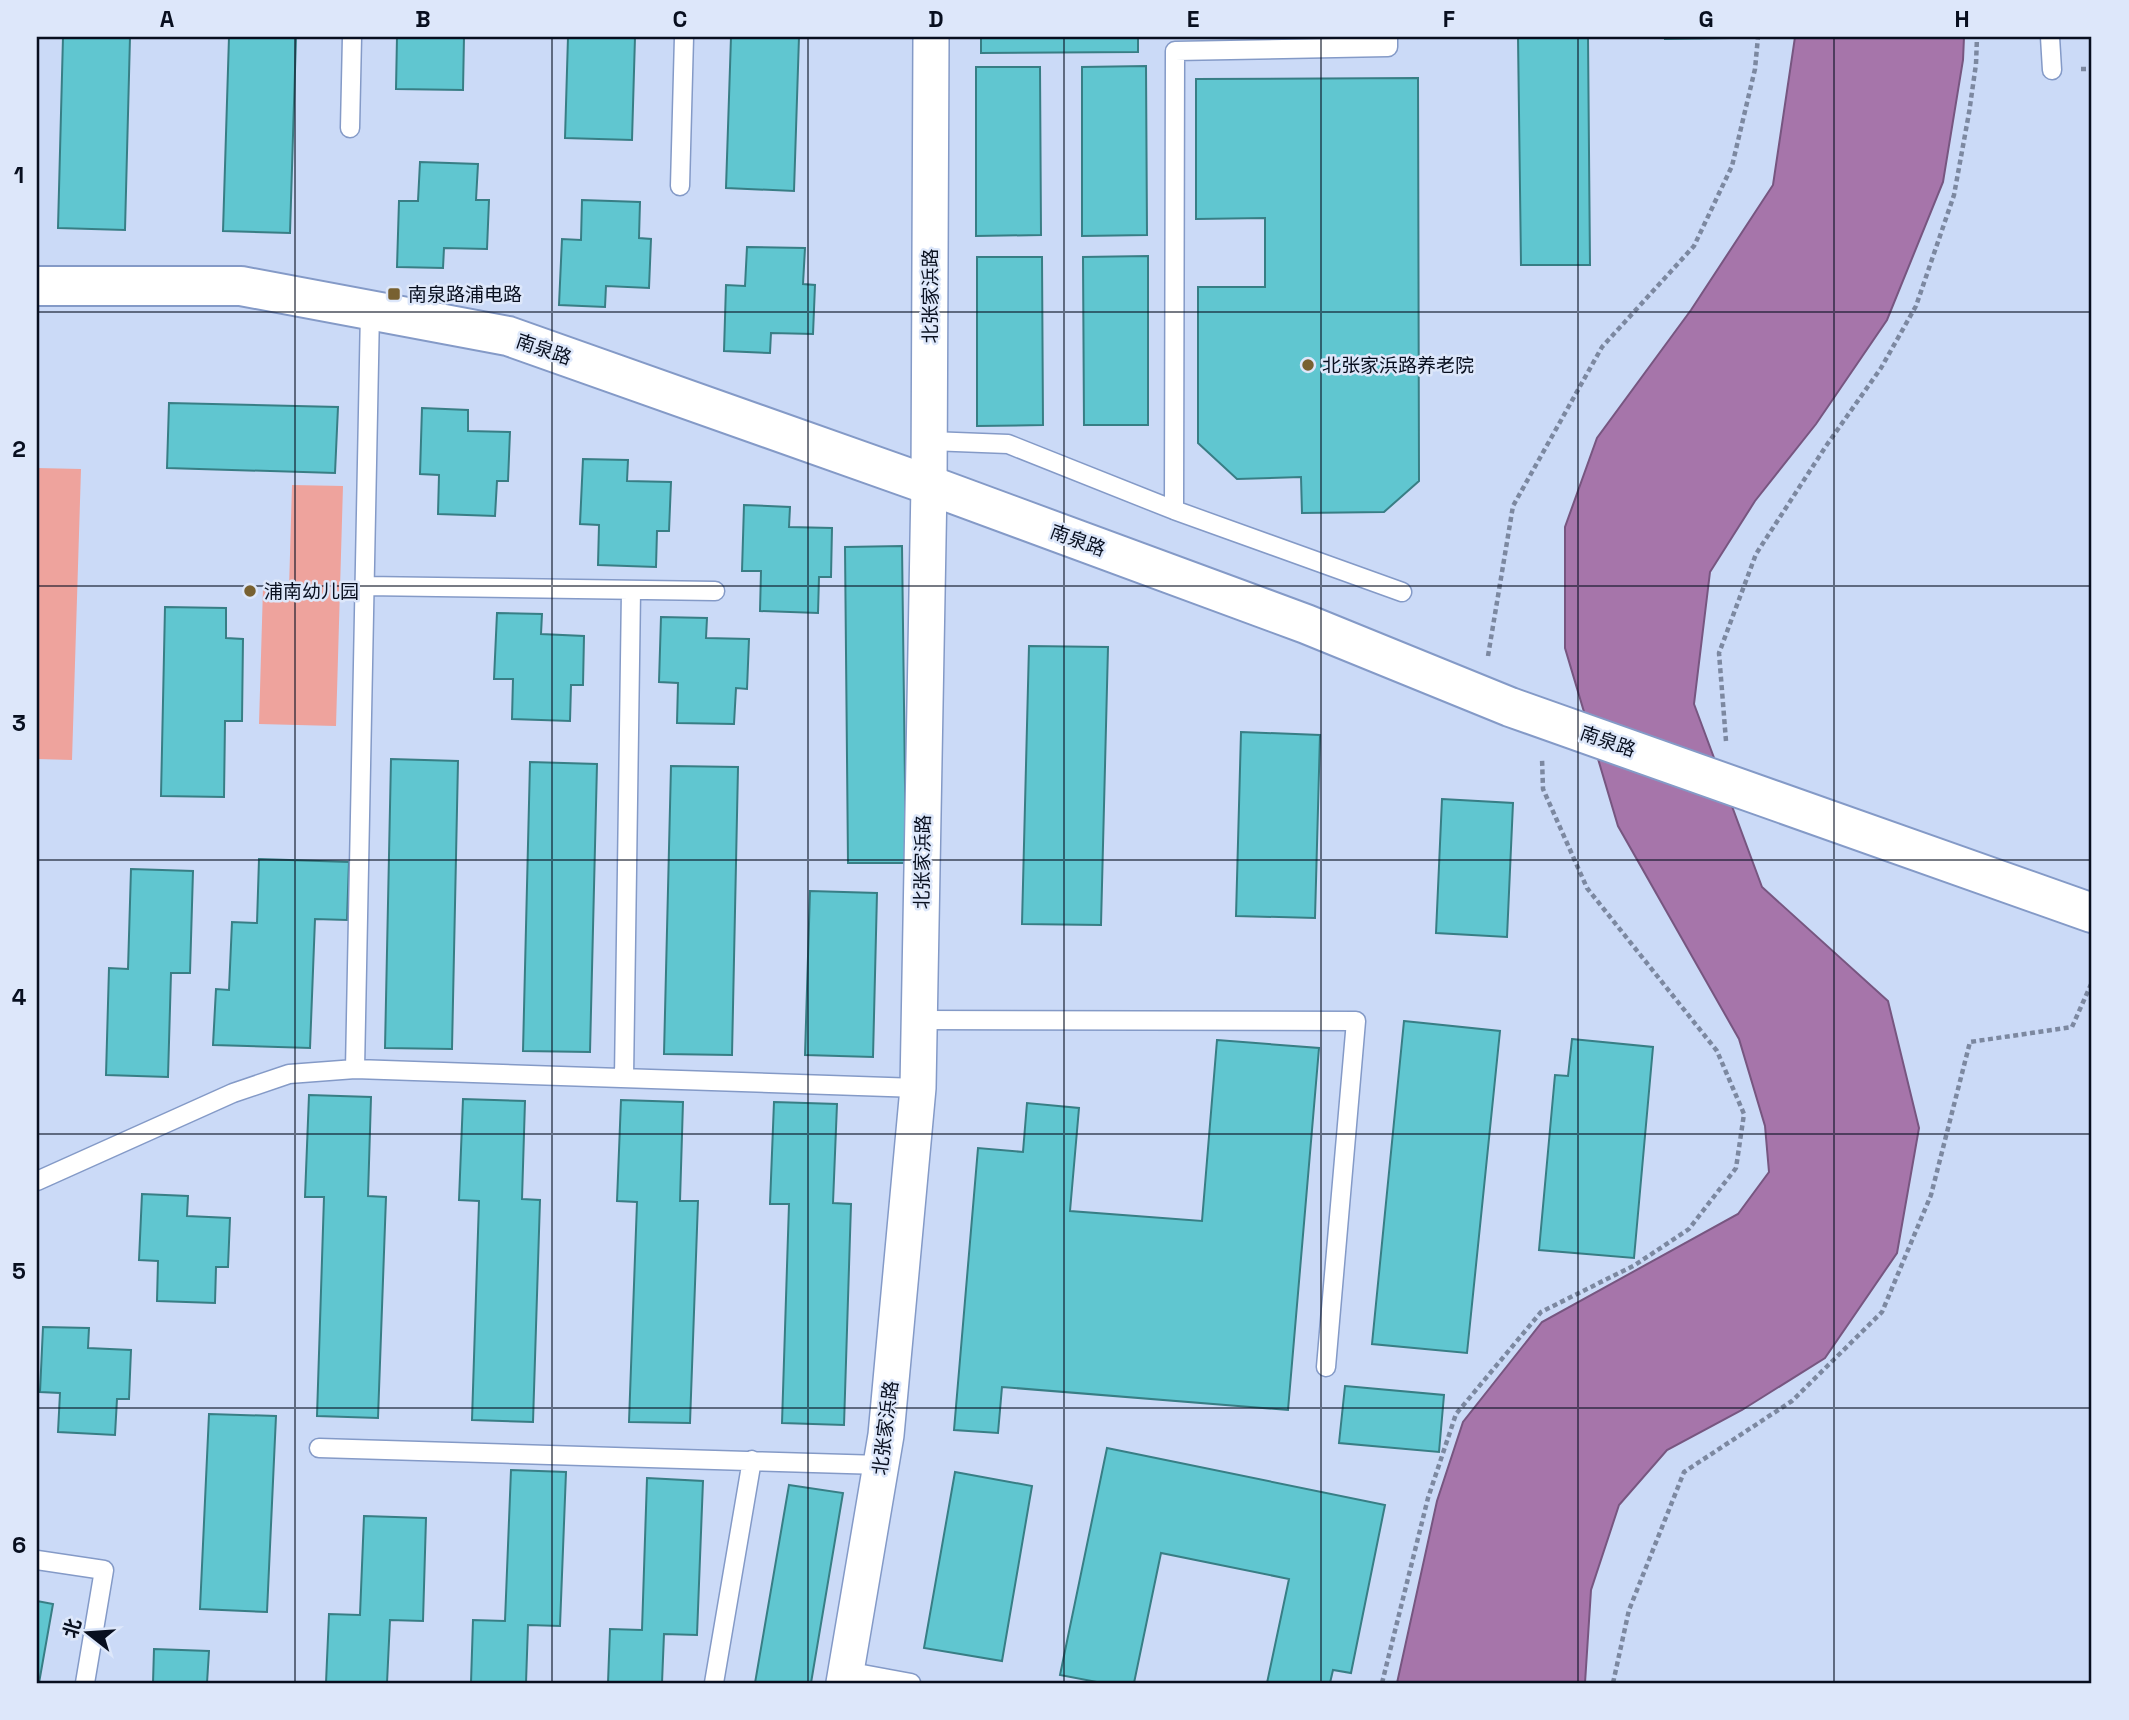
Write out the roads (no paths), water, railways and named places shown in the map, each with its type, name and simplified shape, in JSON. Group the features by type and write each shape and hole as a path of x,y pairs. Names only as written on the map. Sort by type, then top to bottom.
{"street":[{"name":"北张家浜路","path":"845,1677 886,1435 918,1088 930,441 932,37"},
{"name":"南泉路","path":"37,286 241,286 508,336 929,485 1306,624 1553,722 2092,914"}],"lane":[{"path":"351,128 352,37"},
{"path":"680,186 684,37"},
{"path":"1174,510 1175,51 1388,47 1388,37"},
{"path":"2050,37 2052,70"},
{"path":"355,1069 370,311"},
{"path":"930,441 1008,444 1174,510 1402,592"},
{"path":"365,586 715,591"},
{"path":"624,1078 631,591"},
{"path":"919,1020 1356,1021 1326,1367"},
{"path":"37,1181 233,1093 289,1074 355,1069 918,1088"},
{"path":"320,1448 881,1465"},
{"path":"714,1683 752,1460"},
{"path":"37,1560 104,1570 85,1683"},
{"path":"845,1677 911,1683"}],"place":[{"name":"南泉路浦电路","path":"394,294"},
{"name":"北张家浜路养老院","path":"1308,365"},
{"name":"浦南幼儿园","path":"250,591"}]}
